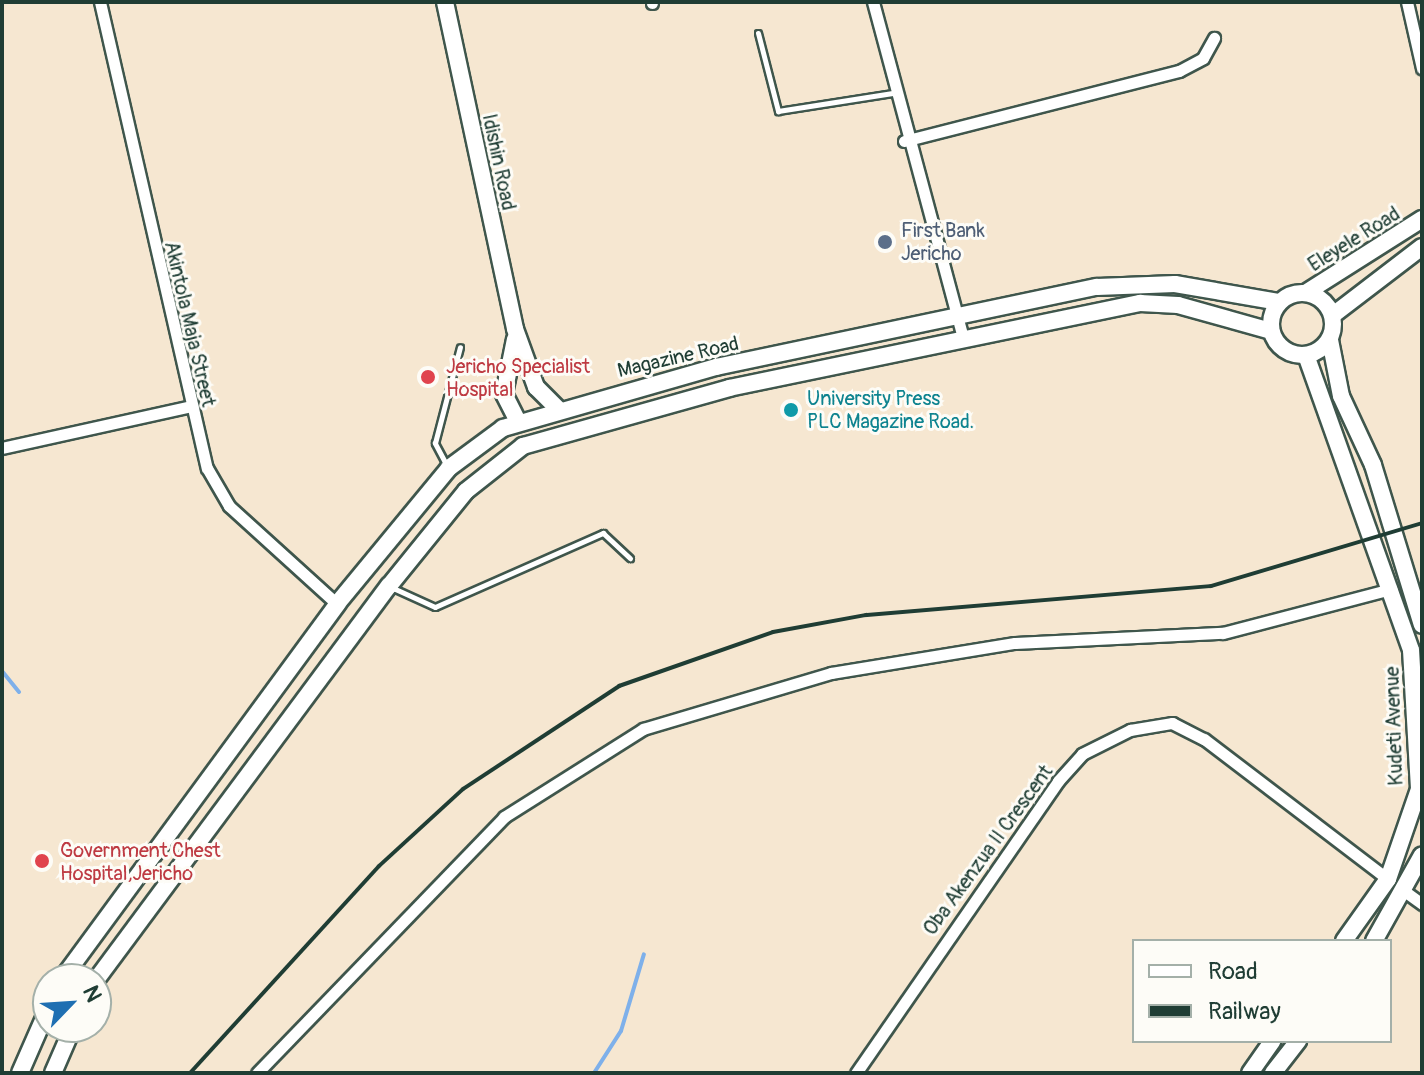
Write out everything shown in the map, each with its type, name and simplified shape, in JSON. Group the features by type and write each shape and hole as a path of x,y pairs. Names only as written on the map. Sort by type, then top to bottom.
{"main road":[{"name":"Idishin Road","path":"445,2 515,329"},
{"name":"Eleyele Road","path":"1307,292 1422,219"},
{"name":"Eleyele Road","path":"1333,315 1382,271 1422,247"},
{"name":"Magazine Road","path":"74,963 337,604 449,468 517,420 557,408 957,316 1131,282 1279,302"},
{"path":"1330,340 1306,355 1282,349 1271,331 1279,302 1307,292 1333,315 1330,340 1341,396 1417,584 1422,625"},
{"name":"Magazine Road","path":"108,963 227,796 389,586 486,471 549,434 963,339 1140,303 1178,305 1271,331"},
{"path":"515,329 536,387 557,408"},
{"path":"515,329 504,394 517,420"},
{"name":"Kudeti Avenue","path":"1306,355 1411,650 1419,789 1388,879 1345,939"},
{"path":"208,778 227,796"},
{"path":"1375,939 1407,893 1422,855"},
{"path":"20,1073 33,1043"},
{"path":"53,1073 66,1043"},
{"path":"1250,1073 1271,1043"},
{"path":"1273,1073 1296,1043"}],"street":[{"name":"Akintola Maja Street","path":"100,2 192,406 217,490 337,604"},
{"path":"873,2 904,141 963,339"},
{"path":"1407,2 1422,68"},
{"path":"904,141 1179,71 1203,58 1214,38"},
{"path":"2,448 192,406"},
{"path":"257,1073 504,817 643,729 831,673 1015,643 1223,633 1391,589"},
{"name":"Oba Akenzua II Crescent","path":"856,1073 1058,781 1082,754 1130,730 1172,723 1204,739 1388,879"},
{"path":"1407,893 1422,904"}],"lane":[{"path":"758,33 778,111 893,93"},
{"path":"449,468 435,443 460,347"},
{"path":"389,586 435,607 603,533 630,558"}],"waterway":[{"path":"2,671 19,692"},
{"path":"594,1073 621,1031 644,954"}],"railway":[{"path":"190,1073 379,866 463,789 619,686 773,632 866,615 1211,586 1422,523"}],"place":[{"name":"First Bank Jericho","path":"885,242"},
{"name":"Jericho Specialist Hospital","path":"428,377"},
{"name":"University Press PLC Magazine Road.","path":"791,410"},
{"name":"Government Chest Hospital,Jericho","path":"42,861"}]}
